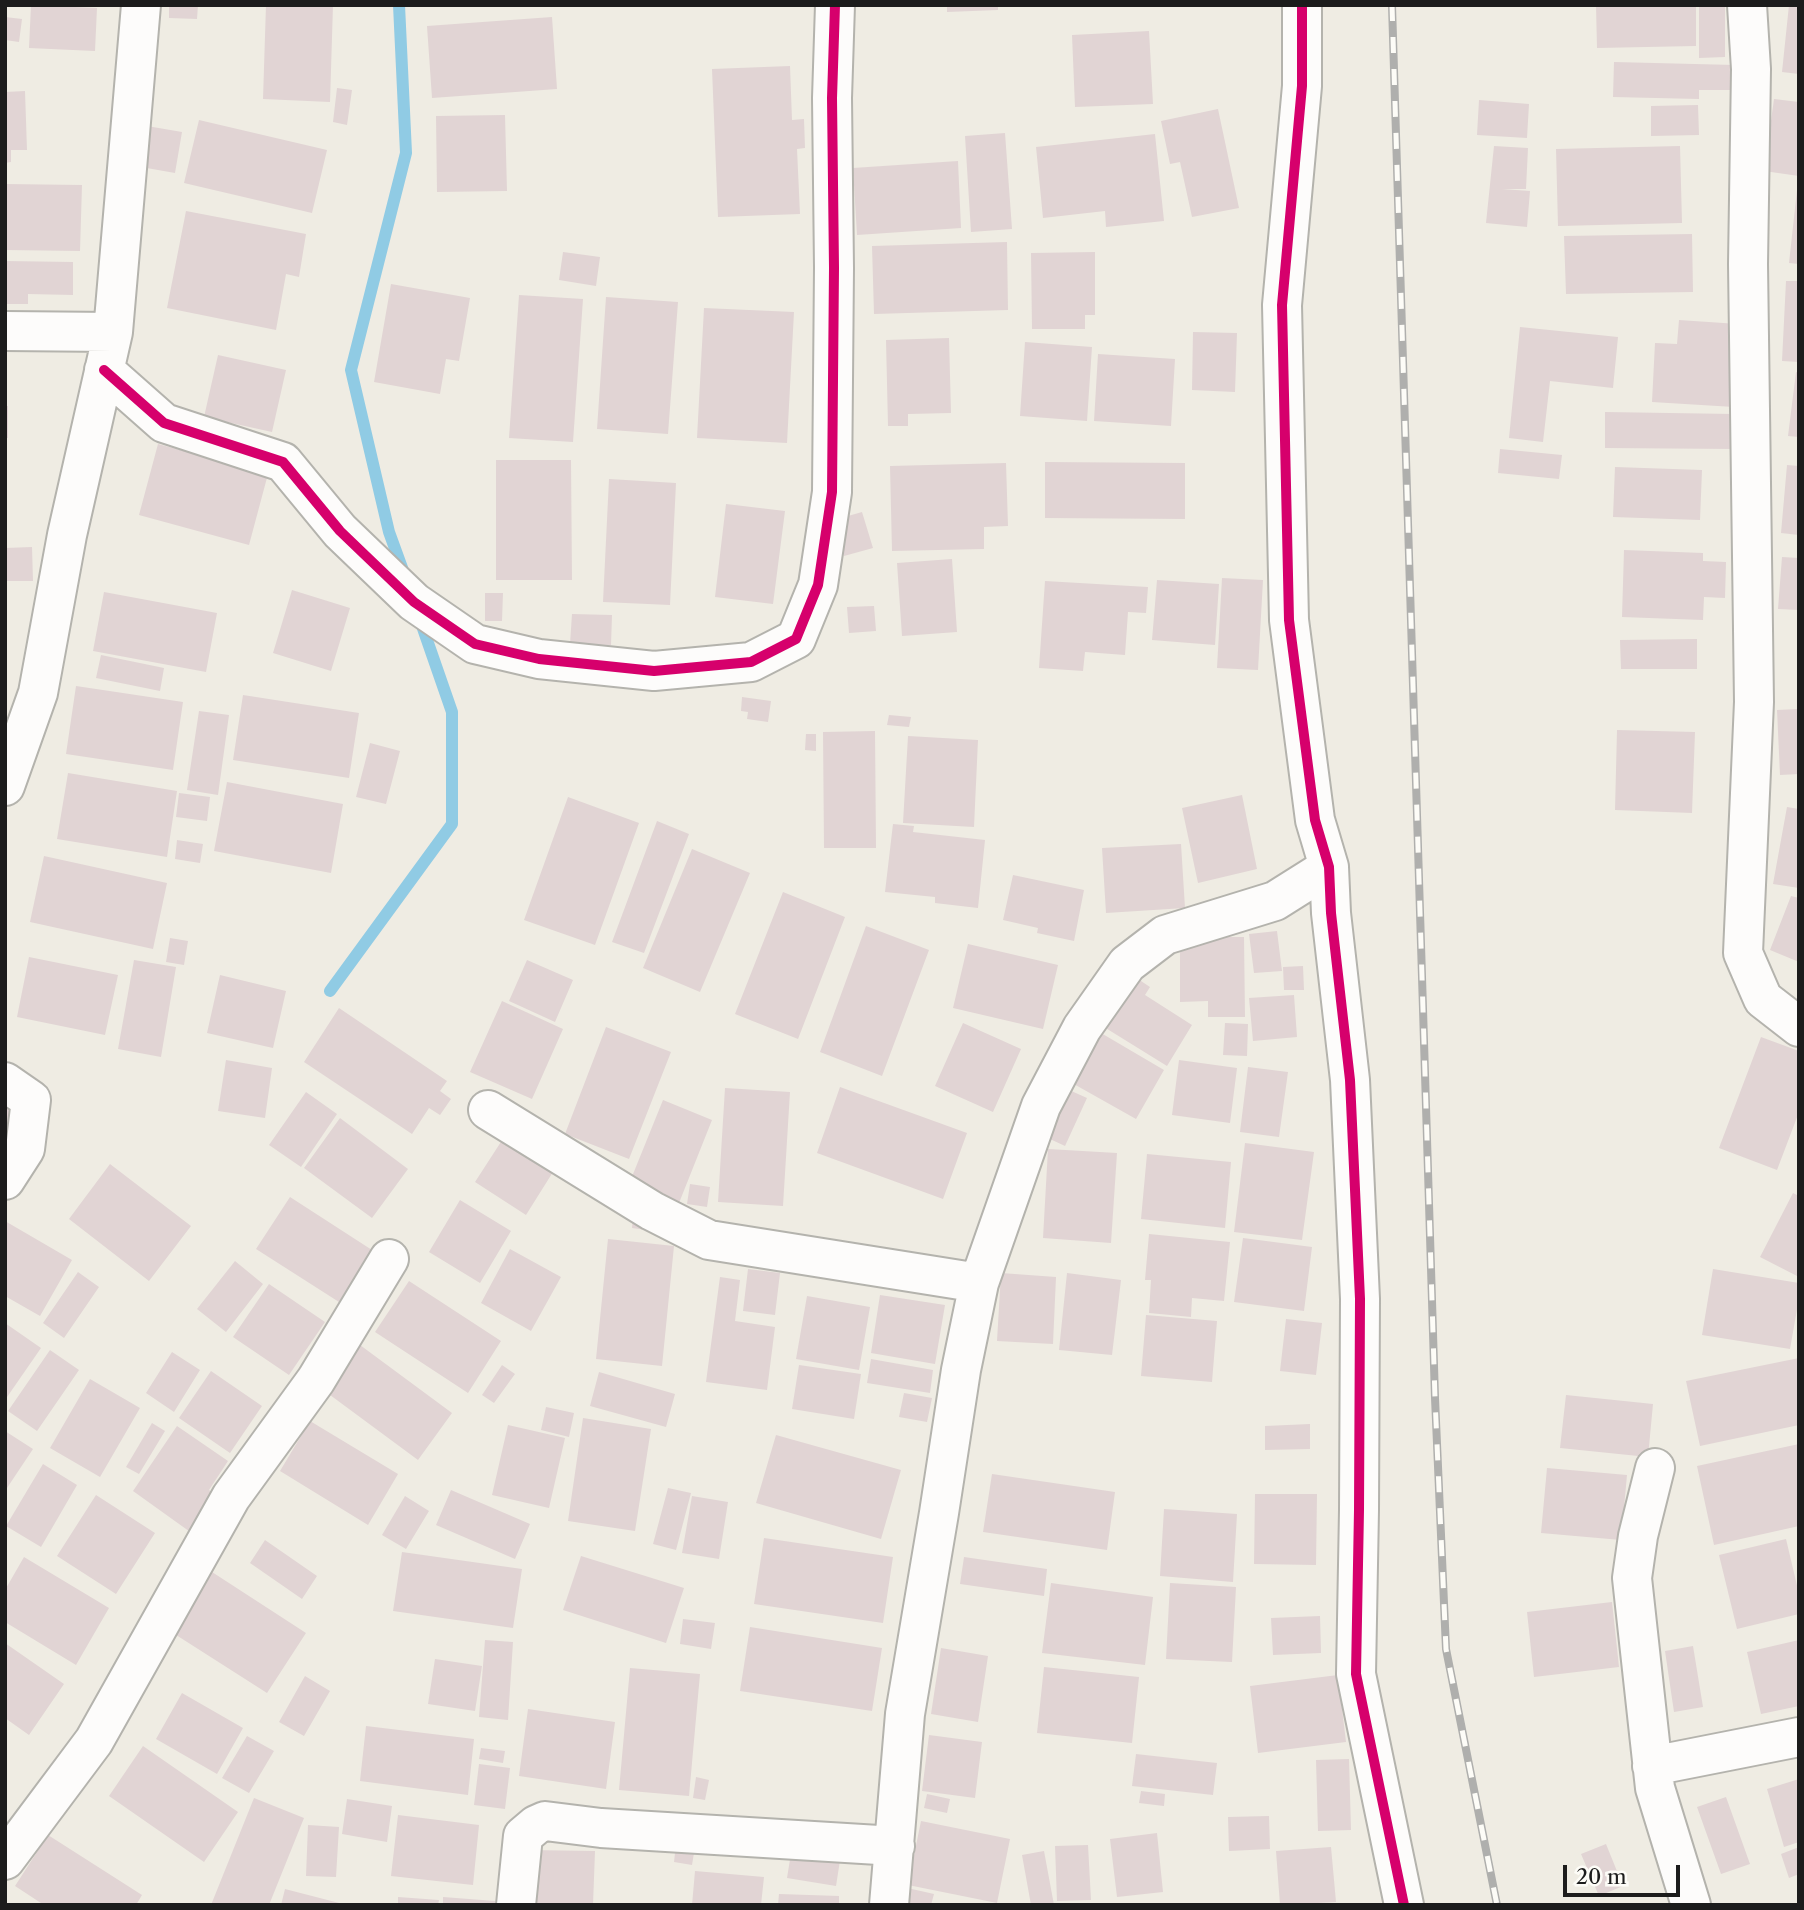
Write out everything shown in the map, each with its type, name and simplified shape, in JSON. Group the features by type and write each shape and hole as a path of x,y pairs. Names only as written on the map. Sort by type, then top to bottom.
{"street":[{"path":"5,786 38,693 67,535 113,332 141,5"},
{"path":"104,370 164,423 283,462 340,531 414,602 475,644 539,659 654,671 751,662 796,639 818,585 832,492 832,98 835,5"},
{"path":"1302,5 1302,86 1282,304 1289,620 1315,820 1329,867 1331,913 1350,1080 1360,1299 1356,1674 1404,1905"},
{"path":"1747,5 1751,69 1748,264 1754,702 1743,953 1763,999 1799,1027"},
{"path":"5,331 113,332"},
{"path":"889,1905 905,1714 940,1513 961,1370 979,1283 1041,1106 1082,1028 1127,964 1165,935 1275,901 1329,867"},
{"path":"5,1082 31,1100 25,1149 5,1180"},
{"path":"488,1110 652,1211 709,1240 979,1283"},
{"path":"5,1860 94,1741 231,1497 316,1380 388,1259"},
{"path":"1655,1468 1638,1536 1632,1578 1655,1788 1691,1905"},
{"path":"1652,1766 1799,1737"},
{"path":"516,1905 523,1836 545,1821 601,1828 895,1846"}],"building":[{"path":"31,5 97,8 95,51 29,48"},
{"path":"169,5 198,5 197,19 169,18"},
{"path":"266,5 333,5 330,102 263,99"},
{"path":"947,5 998,5 998,10 947,12"},
{"path":"1596,5 1696,5 1696,46 1597,48"},
{"path":"1699,5 1725,5 1725,57 1699,58"},
{"path":"1789,5 1799,5 1799,74 1782,72"},
{"path":"5,17 22,19 19,42 5,40"},
{"path":"552,17 557,89 432,98 427,26"},
{"path":"1149,31 1153,104 1075,107 1072,35"},
{"path":"1614,62 1735,65 1734,90 1699,90 1699,99 1613,97"},
{"path":"790,66 792,120 804,119 805,148 797,149 800,214 718,217 712,69"},
{"path":"337,88 352,90 347,125 333,122"},
{"path":"25,91 27,150 11,150 11,162 5,163 5,92"},
{"path":"1774,99 1799,102 1799,176 1764,171"},
{"path":"1479,100 1529,104 1527,138 1477,135"},
{"path":"1698,105 1699,135 1651,136 1651,106"},
{"path":"1218,109 1239,208 1192,217 1180,162 1170,164 1161,121"},
{"path":"505,115 507,191 437,192 436,116"},
{"path":"199,120 327,150 312,213 184,183"},
{"path":"147,126 182,132 175,173 141,167"},
{"path":"1005,133 1012,229 971,232 965,136"},
{"path":"1155,134 1164,221 1106,227 1105,211 1043,218 1036,147"},
{"path":"1494,146 1528,148 1526,189 1502,189 1530,191 1527,227 1486,223"},
{"path":"1680,146 1682,223 1558,226 1556,149"},
{"path":"958,161 961,228 857,235 853,168"},
{"path":"5,184 82,185 80,251 5,250"},
{"path":"1799,190 1799,264 1789,263"},
{"path":"186,211 306,234 299,277 286,274 276,330 167,308"},
{"path":"1692,234 1693,292 1566,294 1564,236"},
{"path":"1007,242 1008,310 874,314 872,246"},
{"path":"563,252 600,257 596,286 559,280"},
{"path":"1095,252 1095,315 1085,315 1085,329 1032,329 1031,253"},
{"path":"5,261 73,262 73,295 28,294 28,304 5,304"},
{"path":"1786,281 1799,281 1799,362 1782,361"},
{"path":"391,284 470,298 459,361 446,359 440,394 374,382"},
{"path":"519,295 583,299 573,442 509,438"},
{"path":"606,297 678,302 668,434 597,429"},
{"path":"704,308 794,312 787,443 697,438"},
{"path":"1679,320 1738,324 1734,407 1652,402 1655,343 1677,344"},
{"path":"1520,327 1618,337 1613,388 1550,381 1543,442 1509,438"},
{"path":"1193,332 1237,333 1235,392 1192,390"},
{"path":"949,338 951,413 908,414 908,426 888,426 886,340"},
{"path":"1025,342 1092,347 1087,421 1020,416"},
{"path":"1098,354 1175,359 1171,426 1094,421"},
{"path":"218,355 286,370 272,432 204,417"},
{"path":"1796,372 1799,373 1799,437 1788,436"},
{"path":"5,406 8,406 8,438 5,438"},
{"path":"1605,412 1734,414 1734,449 1605,448"},
{"path":"158,444 268,474 249,545 139,515"},
{"path":"1500,449 1562,455 1559,479 1498,473"},
{"path":"496,460 571,460 572,580 496,580"},
{"path":"1045,462 1185,463 1185,519 1045,518"},
{"path":"1006,463 1008,526 984,527 984,549 892,551 890,466"},
{"path":"1787,465 1799,466 1799,535 1781,533"},
{"path":"1615,467 1702,470 1700,520 1613,517"},
{"path":"609,479 676,483 670,605 603,602"},
{"path":"726,504 785,511 773,604 715,597"},
{"path":"862,512 873,548 844,556 834,520"},
{"path":"32,547 33,581 5,581 5,548"},
{"path":"1624,550 1703,553 1703,561 1726,562 1725,598 1704,597 1703,620 1622,617"},
{"path":"1782,557 1799,558 1799,610 1778,609"},
{"path":"952,559 957,632 902,636 897,563"},
{"path":"1222,578 1263,580 1258,670 1217,668"},
{"path":"1157,580 1219,584 1215,645 1152,640"},
{"path":"1045,581 1148,587 1146,613 1128,612 1125,655 1085,652 1083,671 1039,668"},
{"path":"292,590 350,608 331,671 273,653"},
{"path":"104,592 217,613 206,672 93,651"},
{"path":"485,593 503,593 502,621 485,621"},
{"path":"874,606 876,631 849,633 847,607"},
{"path":"572,614 612,615 611,645 570,644"},
{"path":"1697,639 1697,669 1621,669 1620,640"},
{"path":"101,655 164,668 160,691 96,678"},
{"path":"76,686 183,702 173,770 66,754"},
{"path":"243,695 359,713 349,778 233,760"},
{"path":"742,697 771,701 768,722 747,719 748,712 741,711"},
{"path":"1799,709 1799,774 1780,775 1777,710"},
{"path":"199,711 229,715 218,795 187,790"},
{"path":"889,715 911,717 909,727 887,725"},
{"path":"1617,730 1695,732 1692,813 1615,810"},
{"path":"875,731 876,848 824,848 823,732"},
{"path":"806,734 816,734 816,751 805,750"},
{"path":"908,736 978,740 974,827 903,823"},
{"path":"370,743 400,751 386,804 356,797"},
{"path":"68,773 177,791 167,857 57,839"},
{"path":"227,782 343,804 331,873 214,851"},
{"path":"179,793 210,797 207,821 176,817"},
{"path":"1242,795 1257,869 1198,883 1182,808"},
{"path":"568,797 639,823 595,945 524,920"},
{"path":"1787,807 1799,809 1799,888 1773,884"},
{"path":"657,821 689,834 644,953 612,942"},
{"path":"893,824 914,826 913,832 985,840 978,908 935,903 935,897 885,892"},
{"path":"177,840 203,844 200,863 175,859"},
{"path":"1181,844 1185,908 1106,913 1102,848"},
{"path":"692,849 750,873 700,992 643,968"},
{"path":"44,856 167,883 153,949 30,922"},
{"path":"1013,875 1084,890 1074,941 1037,933 1038,928 1003,920"},
{"path":"783,892 845,917 798,1039 735,1014"},
{"path":"1791,896 1799,898 1799,962 1770,950"},
{"path":"866,926 929,950 882,1076 820,1052"},
{"path":"1277,931 1282,971 1254,973 1249,934"},
{"path":"1180,937 1244,937 1245,1017 1208,1017 1208,1001 1180,1002"},
{"path":"170,938 188,941 184,965 166,962"},
{"path":"968,944 1058,965 1043,1029 953,1008"},
{"path":"29,957 118,975 105,1035 17,1017"},
{"path":"134,960 176,967 161,1057 118,1049"},
{"path":"527,960 573,980 555,1022 509,1001"},
{"path":"1303,966 1304,990 1284,990 1283,967"},
{"path":"220,975 286,991 273,1048 207,1033"},
{"path":"1135,977 1150,987 1145,995 1192,1025 1167,1066 1104,1027"},
{"path":"1294,995 1297,1037 1253,1041 1249,998"},
{"path":"502,1001 563,1029 532,1099 470,1072"},
{"path":"339,1008 447,1081 440,1091 451,1099 440,1115 429,1108 412,1134 304,1062"},
{"path":"963,1023 1021,1049 993,1112 935,1086"},
{"path":"1225,1023 1248,1024 1247,1056 1223,1055"},
{"path":"606,1027 671,1052 629,1159 565,1134"},
{"path":"1101,1033 1164,1070 1136,1119 1072,1083"},
{"path":"1761,1037 1799,1051 1799,1112 1777,1170 1719,1148"},
{"path":"226,1060 272,1068 265,1118 218,1111"},
{"path":"1179,1060 1237,1068 1230,1123 1172,1115"},
{"path":"1248,1067 1288,1072 1279,1137 1240,1132"},
{"path":"1058,1085 1087,1098 1065,1146 1037,1133"},
{"path":"840,1087 967,1133 943,1199 817,1153"},
{"path":"725,1088 790,1092 783,1206 718,1202"},
{"path":"306,1092 337,1114 301,1167 269,1145"},
{"path":"13,1099 8,1126 5,1123 5,1107"},
{"path":"663,1100 712,1120 679,1203 629,1184"},
{"path":"340,1118 408,1169 372,1218 304,1168"},
{"path":"508,1131 558,1164 526,1215 475,1182"},
{"path":"1245,1143 1314,1152 1302,1240 1234,1232"},
{"path":"1048,1149 1117,1153 1111,1243 1043,1238"},
{"path":"1147,1154 1231,1162 1225,1228 1141,1219"},
{"path":"110,1164 191,1226 149,1281 69,1219"},
{"path":"690,1184 710,1187 707,1207 687,1204"},
{"path":"1793,1193 1799,1196 1799,1277 1760,1257"},
{"path":"290,1197 372,1250 339,1302 256,1249"},
{"path":"460,1200 511,1231 480,1283 429,1252"},
{"path":"633,1217 654,1231 632,1228"},
{"path":"5,1221 72,1260 40,1316 5,1296"},
{"path":"1149,1234 1230,1242 1224,1301 1192,1298 1191,1317 1149,1313 1151,1280 1145,1280"},
{"path":"1243,1238 1312,1247 1304,1311 1234,1302"},
{"path":"608,1239 674,1246 662,1366 596,1359"},
{"path":"510,1249 561,1277 531,1331 481,1303"},
{"path":"235,1261 263,1284 226,1332 197,1309"},
{"path":"748,1269 780,1273 775,1315 743,1311"},
{"path":"1713,1269 1799,1283 1790,1349 1702,1335"},
{"path":"78,1272 99,1287 64,1338 43,1323"},
{"path":"1001,1273 1056,1277 1053,1344 997,1341"},
{"path":"1067,1273 1121,1280 1112,1355 1059,1350"},
{"path":"720,1277 740,1280 735,1321 775,1327 767,1390 706,1382"},
{"path":"409,1281 501,1341 468,1393 375,1332"},
{"path":"269,1284 325,1322 289,1375 233,1337"},
{"path":"880,1295 945,1305 935,1364 871,1353"},
{"path":"807,1296 870,1307 859,1370 796,1359"},
{"path":"1146,1315 1217,1321 1212,1382 1141,1376"},
{"path":"1286,1319 1322,1323 1316,1375 1280,1371"},
{"path":"5,1323 41,1348 5,1400"},
{"path":"360,1345 452,1413 418,1460 326,1392"},
{"path":"50,1350 79,1370 37,1431 8,1411"},
{"path":"172,1352 200,1370 174,1412 146,1393"},
{"path":"1799,1358 1799,1425 1700,1446 1686,1381"},
{"path":"871,1359 933,1370 930,1393 867,1383"},
{"path":"502,1365 515,1374 494,1403 482,1395"},
{"path":"799,1365 861,1374 854,1419 792,1409"},
{"path":"211,1371 262,1406 230,1453 179,1418"},
{"path":"599,1372 675,1394 666,1427 590,1406"},
{"path":"90,1379 140,1408 100,1477 50,1448"},
{"path":"904,1393 932,1398 927,1422 899,1417"},
{"path":"1566,1395 1653,1404 1648,1457 1560,1448"},
{"path":"546,1407 574,1413 569,1437 541,1430"},
{"path":"583,1418 651,1429 635,1531 568,1521"},
{"path":"310,1421 398,1474 368,1525 280,1471"},
{"path":"152,1423 165,1431 139,1474 126,1467"},
{"path":"1310,1424 1310,1449 1265,1450 1265,1426"},
{"path":"508,1425 565,1438 549,1508 492,1495"},
{"path":"177,1426 228,1461 209,1490 218,1496 193,1534 133,1491"},
{"path":"5,1431 33,1449 5,1491"},
{"path":"776,1435 901,1470 881,1539 756,1503"},
{"path":"1799,1444 1799,1526 1714,1545 1697,1466"},
{"path":"43,1464 77,1485 41,1547 6,1526"},
{"path":"1547,1468 1627,1475 1621,1540 1541,1533"},
{"path":"992,1474 1115,1492 1107,1550 983,1532"},
{"path":"668,1488 691,1493 676,1550 653,1544"},
{"path":"451,1490 530,1524 515,1559 436,1525"},
{"path":"1255,1494 1317,1494 1316,1565 1254,1564"},
{"path":"96,1495 155,1533 116,1594 57,1556"},
{"path":"405,1496 429,1511 406,1549 382,1535"},
{"path":"692,1496 728,1502 719,1559 682,1553"},
{"path":"1164,1509 1237,1514 1233,1582 1160,1576"},
{"path":"764,1538 893,1557 883,1623 754,1604"},
{"path":"1786,1539 1799,1594 1799,1614 1737,1629 1719,1555"},
{"path":"265,1540 317,1576 302,1599 250,1563"},
{"path":"402,1552 522,1569 513,1628 393,1611"},
{"path":"581,1556 684,1588 666,1643 563,1610"},
{"path":"24,1557 109,1608 76,1665 5,1622 5,1590"},
{"path":"964,1557 1047,1569 1044,1596 960,1584"},
{"path":"212,1572 306,1633 267,1693 173,1633"},
{"path":"1051,1583 1153,1597 1145,1665 1042,1653"},
{"path":"1170,1583 1236,1587 1232,1662 1166,1659"},
{"path":"1612,1602 1619,1667 1534,1677 1527,1612"},
{"path":"1320,1616 1321,1653 1273,1655 1271,1618"},
{"path":"683,1619 715,1623 711,1649 680,1644"},
{"path":"750,1627 882,1648 872,1711 740,1691"},
{"path":"485,1640 513,1642 508,1720 479,1717"},
{"path":"1799,1640 1799,1706 1761,1714 1747,1652"},
{"path":"5,1643 64,1684 29,1735 5,1718"},
{"path":"1693,1646 1703,1707 1674,1712 1665,1651"},
{"path":"941,1648 988,1656 978,1722 931,1714"},
{"path":"435,1659 482,1666 475,1711 428,1704"},
{"path":"1044,1667 1139,1677 1132,1743 1037,1733"},
{"path":"630,1668 700,1674 689,1796 619,1790"},
{"path":"1338,1675 1346,1742 1258,1753 1250,1686"},
{"path":"305,1676 330,1691 304,1736 279,1722"},
{"path":"182,1693 243,1728 217,1774 156,1739"},
{"path":"528,1709 615,1722 606,1789 519,1776"},
{"path":"366,1726 474,1739 468,1795 360,1781"},
{"path":"929,1735 982,1742 975,1798 922,1791"},
{"path":"247,1736 274,1751 249,1793 222,1778"},
{"path":"143,1746 238,1812 204,1862 109,1796"},
{"path":"481,1748 505,1751 503,1763 479,1759"},
{"path":"1136,1754 1217,1763 1213,1795 1132,1786"},
{"path":"1349,1759 1351,1830 1318,1831 1316,1760"},
{"path":"479,1764 510,1768 505,1809 474,1805"},
{"path":"696,1777 709,1780 705,1800 693,1798"},
{"path":"1799,1779 1799,1842 1784,1847 1767,1789"},
{"path":"1141,1791 1165,1794 1164,1806 1139,1803"},
{"path":"927,1794 950,1799 947,1813 924,1808"},
{"path":"1726,1797 1750,1864 1721,1874 1697,1807"},
{"path":"254,1798 304,1818 269,1905 211,1905"},
{"path":"347,1799 392,1806 387,1842 342,1834"},
{"path":"398,1815 479,1825 473,1885 391,1876"},
{"path":"1269,1816 1270,1849 1229,1851 1228,1817"},
{"path":"921,1821 1010,1839 997,1903 908,1885"},
{"path":"308,1825 339,1827 336,1877 306,1876"},
{"path":"1157,1833 1163,1892 1117,1897 1110,1839"},
{"path":"48,1835 142,1895 136,1905 44,1905 15,1886"},
{"path":"676,1844 695,1847 692,1865 674,1862"},
{"path":"1606,1844 1623,1886 1599,1896 1581,1854"},
{"path":"1088,1845 1091,1900 1057,1901 1055,1846"},
{"path":"792,1847 841,1854 836,1886 787,1878"},
{"path":"1331,1847 1336,1902 1280,1905 1276,1851"},
{"path":"1799,1847 1799,1874 1789,1878 1781,1854"},
{"path":"527,1850 595,1851 593,1905 526,1905"},
{"path":"1044,1851 1054,1905 1031,1905 1022,1855"},
{"path":"695,1871 764,1877 761,1905 692,1905"},
{"path":"903,1887 934,1894 931,1905 899,1905"},
{"path":"285,1889 343,1904 343,1905 281,1905"},
{"path":"779,1894 839,1896 839,1905 778,1905"},
{"path":"398,1897 439,1900 438,1905 398,1905"},
{"path":"443,1897 495,1901 495,1905 443,1905"}],"waterway":[{"path":"399,5 406,153 351,370 389,532 405,576"},
{"path":"330,991 452,824 452,712 419,617"}],"railway":[{"path":"1392,5 1435,1398 1446,1649 1497,1905"}],"cycle path":[{"path":"104,370 164,423 283,462 340,531 414,602 475,644 539,659 654,671 751,662 796,639 818,585 832,492 832,98 835,5"},
{"path":"1302,5 1302,86 1282,305 1289,620 1315,820 1329,867 1331,913 1350,1080 1360,1299 1356,1674 1404,1905"}]}
